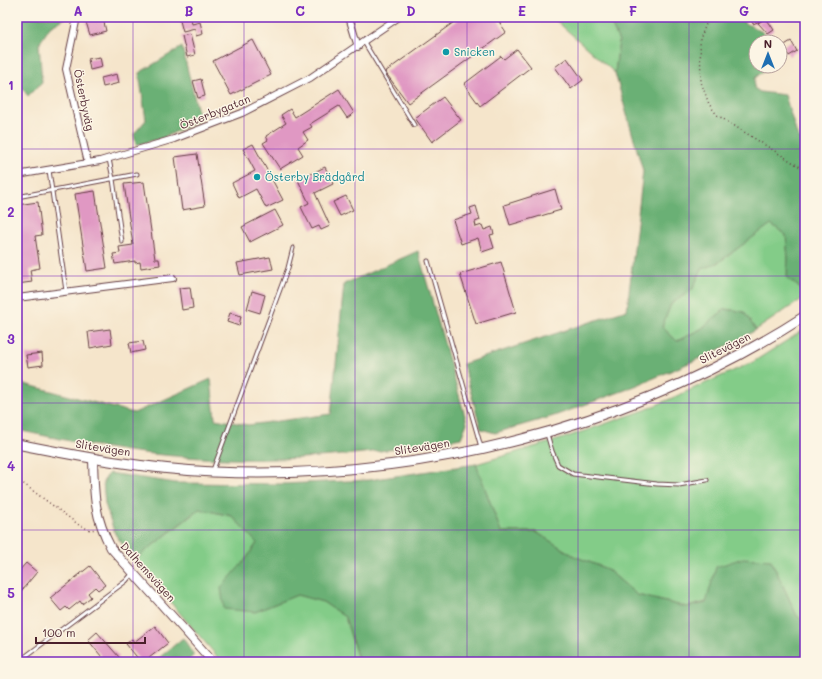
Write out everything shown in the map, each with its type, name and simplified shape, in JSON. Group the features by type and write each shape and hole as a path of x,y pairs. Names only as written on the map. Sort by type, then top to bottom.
{"main road":[{"name":"Slitevägen","path":"17,444 93,459 164,468 212,472 291,473 386,465 482,448 546,432 625,406 686,381 732,358 805,316"}],"street":[{"name":"Österbyväg","path":"77,17 66,69 88,163"},
{"path":"349,17 358,47"},
{"name":"Österbygatan","path":"17,176 109,159 174,139 242,114 310,78 358,47 399,17"},
{"path":"17,298 173,278"},
{"name":"Dalhemsvägen","path":"93,459 95,506 101,527 111,548 213,662"}],"lane":[{"path":"776,17 786,17"},
{"path":"364,42 414,125"},
{"path":"109,159 122,242"},
{"path":"49,170 66,292"},
{"path":"17,196 52,191 137,174"},
{"path":"212,472 288,268 293,248"},
{"path":"428,261 482,448"},
{"path":"546,432 558,465 573,474 657,484 679,485 707,480"},
{"path":"18,662 126,581 133,573"}],"path":[{"path":"709,17 701,36 700,44 702,89 712,110 717,115 805,170"},
{"path":"17,479 78,525 90,530 101,527"}],"green space":[{"path":"17,17 67,17 50,27 39,44 42,82 28,96 17,81"},
{"path":"552,17 608,17 619,41 615,73"},
{"path":"608,17 738,17 738,19 765,34 748,34 748,74 760,74 755,78 754,88 760,92 785,95 797,135 805,145 805,292 787,278 788,258 786,235 771,224 719,262 702,269 692,290 671,304 662,327 677,341 701,329 725,309 744,312 756,330 729,345 680,367 628,389 554,416 495,433 481,429 463,364 627,310 643,171 615,73 619,41"},
{"path":"182,47 200,120 163,138 136,145 134,134 146,120 139,73"},
{"path":"771,224 786,235 788,258 787,278 805,292 805,297 756,330 744,312 725,309 701,329 677,341 662,327 671,304 692,290 702,269 719,262"},
{"path":"418,251 467,423 461,438 424,445 350,454 275,459 238,459 200,458 126,451 17,430 17,382 134,413 211,379 215,419 248,425 331,414 344,284"},
{"path":"805,329 805,485 798,489 805,492 805,622 797,616 771,560 706,602 687,607 637,595 607,569 574,556 536,532 501,532 476,464 561,439 645,410 753,362"},
{"path":"476,464 501,532 536,532 574,556 607,569 637,595 686,607 706,603 716,567 743,558 771,560 797,616 805,622 805,662 357,662 358,659 345,617 323,602 297,595 255,612 224,609 221,588 246,559 257,543 232,516 199,509 134,560 115,534 105,504 103,482 109,473 176,483 283,484 369,480"},
{"path":"200,509 232,516 257,543 246,559 255,612 297,595 323,602 345,617 358,659 357,662 222,662 134,560"},
{"path":"183,638 194,655 187,662 154,662"}],"building":[{"path":"179,17 191,17 192,24 200,22 203,34 196,36 195,29 183,32"},
{"name":"Snicken","path":"461,17 496,17 506,32 408,103 385,72"},
{"path":"760,17 762,20 753,24 750,18"},
{"path":"103,18 106,31 90,35 86,22"},
{"path":"766,18 774,30 768,34 758,23"},
{"path":"190,34 195,55 187,57 182,36"},
{"path":"253,40 271,75 231,95 213,61"},
{"path":"791,41 797,51 789,56 788,54 788,43"},
{"path":"517,49 531,67 480,106 464,84 501,56 504,59"},
{"path":"100,57 102,67 90,70 88,59"},
{"path":"567,58 583,80 571,89 555,67"},
{"path":"117,74 119,83 103,87 101,78"},
{"path":"201,79 205,96 198,98 193,81"},
{"path":"339,89 354,113 347,118 339,106 310,124 312,127 303,132 308,140 298,147 303,155 280,169 263,143 268,140 266,136 286,123 281,115 290,109 295,117"},
{"path":"443,97 461,120 432,142 415,118"},
{"name":"Österby Brädgård","path":"253,144 283,200 266,208 256,189 239,198 232,183 255,171 243,149"},
{"path":"197,154 205,206 182,210 175,157"},
{"path":"325,167 333,184 315,193 330,226 321,230 319,226 312,229 301,207 309,203 298,180"},
{"path":"144,182 155,259 159,259 160,265 141,268 140,262 135,263 135,261 115,264 113,254 120,253 119,247 133,245 124,184"},
{"path":"555,189 561,210 510,225 504,205"},
{"path":"95,191 107,268 87,271 75,194"},
{"path":"346,196 353,210 340,216 333,202"},
{"path":"38,202 42,235 35,236 40,268 30,270 32,282 17,284 17,205"},
{"path":"476,206 480,220 475,222 476,227 482,225 484,230 492,227 494,234 490,235 494,248 482,252 478,238 461,244 453,220 472,214 470,208"},
{"path":"275,210 283,225 250,242 242,227"},
{"path":"270,257 273,269 240,275 237,263"},
{"path":"501,262 516,312 476,324 460,274"},
{"path":"190,287 193,308 182,310 179,288"},
{"path":"252,291 265,295 260,313 247,309"},
{"path":"230,313 241,316 239,326 227,322"},
{"path":"110,329 112,344 90,348 88,332"},
{"path":"143,341 145,350 131,353 129,343"},
{"path":"42,353 43,365 28,367 26,355"},
{"path":"26,563 37,572 17,596 17,573"},
{"path":"90,566 105,585 98,590 95,587 88,593 91,597 82,604 80,601 69,610 66,607 61,611 50,598"},
{"path":"155,626 168,643 144,662 141,662 126,644 132,639 134,642"},
{"path":"97,632 119,657 114,662 106,662 88,640"}],"place":[{"name":"Snicken","path":"446,52"},
{"name":"Österby Brädgård","path":"257,177"}]}
